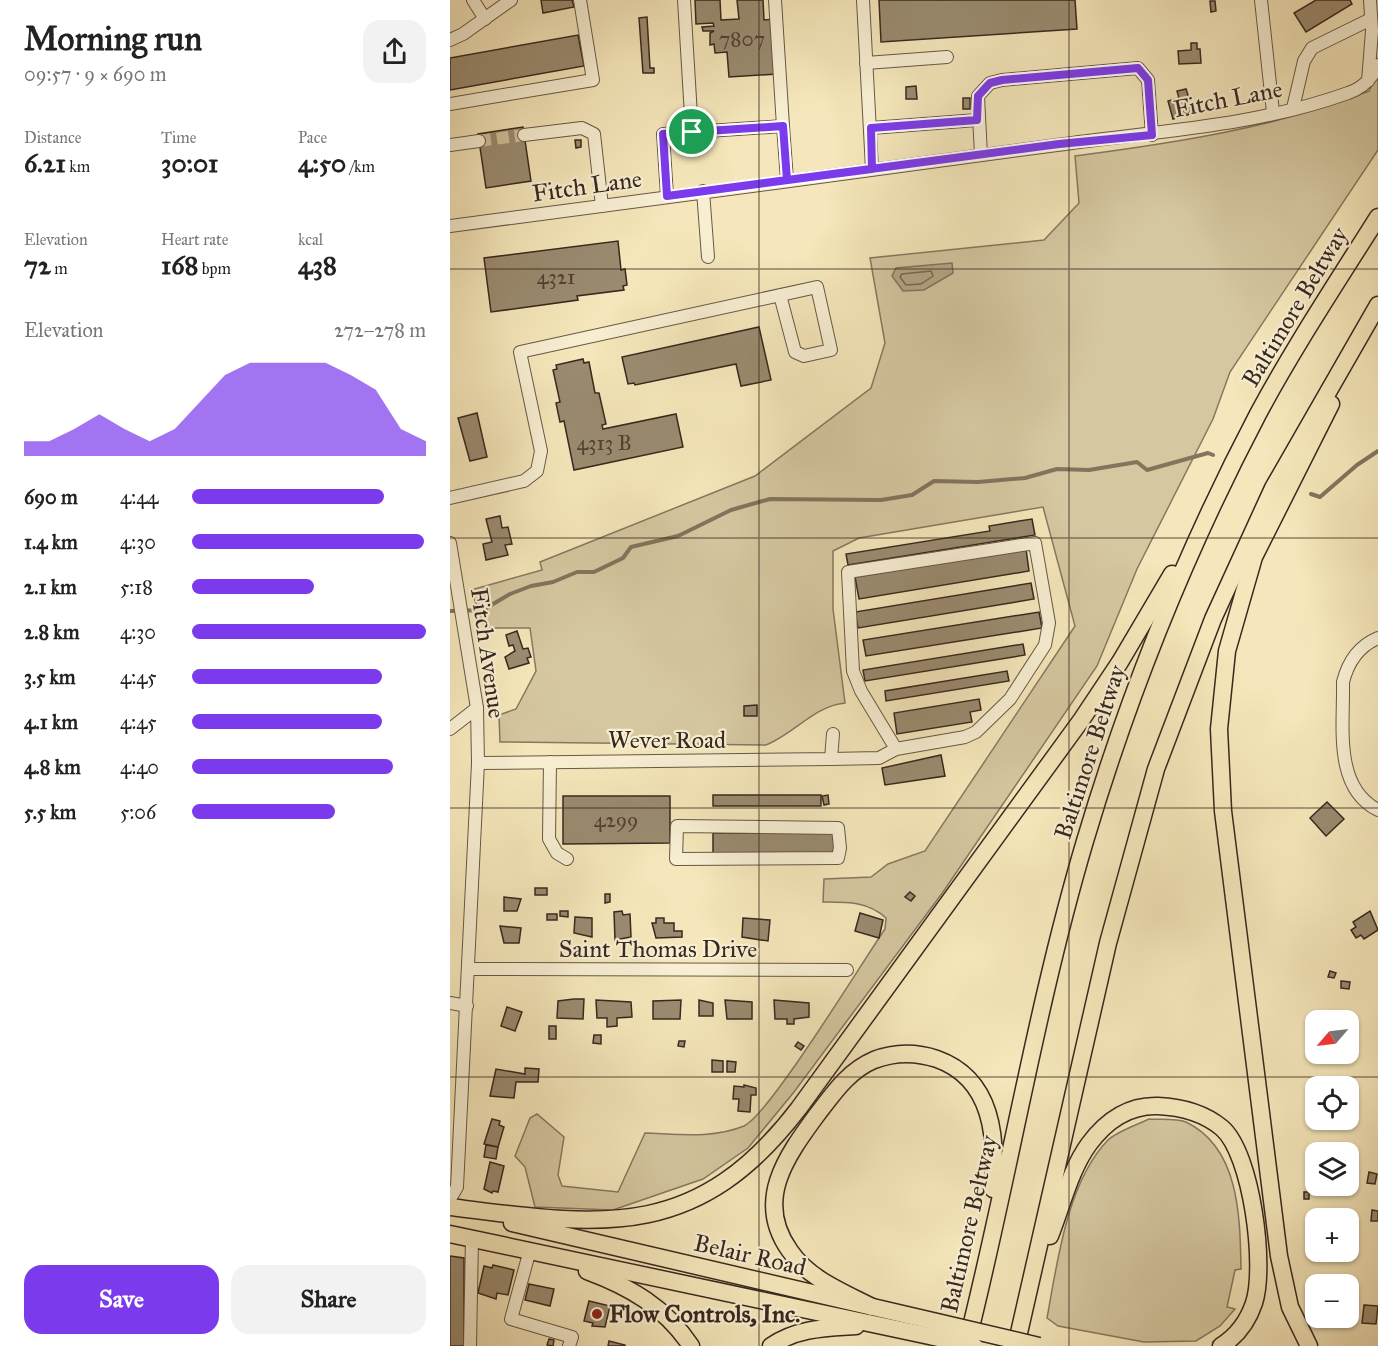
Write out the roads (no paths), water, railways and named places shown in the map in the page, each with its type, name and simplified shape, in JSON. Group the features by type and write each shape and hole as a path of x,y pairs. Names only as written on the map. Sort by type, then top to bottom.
{"highway":[{"name":"Baltimore Beltway","path":"966,1346 1035,1040 1084,844 1143,666 1202,528 1260,411 1378,217"},
{"path":"1016,1346 1106,954 1156,769 1213,619 1273,488 1378,305"},
{"path":"1309,1346 1290,1307 1279,1256 1223,811 1219,729 1227,651 1254,557 1285,491 1378,319"},
{"path":"450,1208 584,1222 642,1216 688,1202 712,1190 764,1151 799,1108 1082,719 1120,662 1202,528"},
{"path":"872,1307 813,1275 801,1264 782,1239 774,1209 778,1174 787,1155 838,1087 856,1070 874,1060 909,1054 948,1063 963,1074 984,1101 990,1117 995,1162 987,1261"},
{"path":"1030,1290 1080,1158 1100,1131 1113,1119 1140,1106 1186,1110 1199,1114 1223,1129 1237,1149 1247,1176 1259,1279 1247,1318 1239,1332 1221,1346"},
{"name":"Belair Road","path":"450,1208 872,1307 936,1329 974,1346"},
{"name":"Belair Road","path":"450,1234 880,1325 936,1329 1039,1346"},
{"path":"530,1250 627,1287 664,1312 691,1346"},
{"path":"771,1346 786,1336 809,1330 880,1325"}],"street":[{"path":"473,0 485,18"},
{"path":"450,40 463,34 511,0"},
{"path":"450,104 593,80 580,0"},
{"path":"684,0 692,132"},
{"path":"775,0 787,180"},
{"path":"863,0 872,169"},
{"path":"1261,0 1274,112"},
{"path":"1368,82 1370,0"},
{"path":"1293,108 1304,61 1312,48 1371,19"},
{"path":"866,63 947,57"},
{"path":"1368,82 1378,65"},
{"path":"981,155 977,120 978,96 990,83 1008,79 1138,68 1148,80 1152,135"},
{"name":"Fitch Lane","path":"450,226 787,180 1152,135 1293,108 1350,92 1368,82"},
{"path":"871,128 977,120"},
{"path":"667,196 663,134 783,126"},
{"path":"524,135 582,128 594,134 602,206"},
{"path":"450,145 479,141"},
{"path":"703,191 708,257"},
{"path":"450,498 524,481 537,471 541,451 520,352 817,287 831,350 804,356 795,352 780,296"},
{"name":"Fitch Avenue","path":"450,543 477,708 478,763 457,1187 450,1199"},
{"name":"Wever Road","path":"478,763 879,758 896,748 970,734 1010,699 1045,645 1049,623 1035,543 848,572 853,671 861,691 896,748"},
{"path":"1378,638 1358,651 1346,670 1343,682 1345,759 1349,777 1353,790 1362,801 1378,810"},
{"path":"450,729 477,708"},
{"path":"831,759 833,734"},
{"path":"550,762 549,839 557,853 567,859"},
{"path":"677,826 838,828 840,835 838,858 676,859 677,826"},
{"name":"Saint Thomas Drive","path":"468,969 847,970"},
{"path":"450,1003 467,1006"},
{"path":"470,1346 472,1238"},
{"path":"530,1250 511,1319 570,1341"}],"water":[{"path":"952,263 953,273 924,290 903,291 892,276 896,268"}],"waterway":[{"path":"1311,494 1320,497 1357,465 1378,451"},
{"path":"450,611 483,610 510,594 531,586 553,582 577,572 594,572 623,558 631,547 678,536 731,510 770,499 881,500 912,495 934,481 978,482 1025,478 1057,469 1089,470 1137,462 1147,470 1208,453 1213,455"}],"tunnel":[{"path":"479,141 524,135"}],"place":[{"name":"Flow Controls, Inc.","path":"597,1314"}]}
